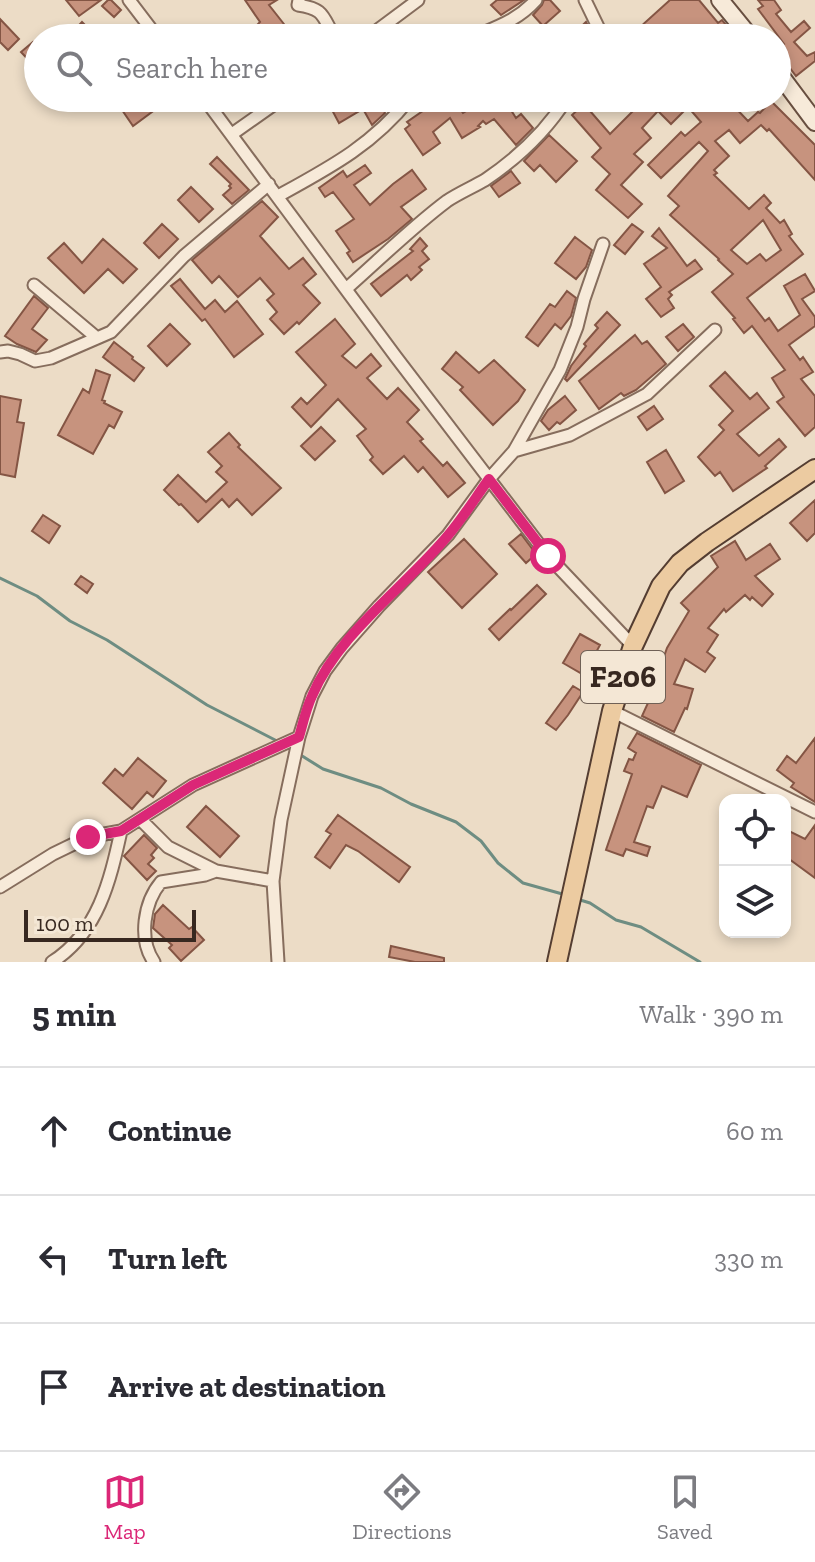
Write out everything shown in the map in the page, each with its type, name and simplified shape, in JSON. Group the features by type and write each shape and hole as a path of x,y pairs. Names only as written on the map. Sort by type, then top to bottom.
{"main road":[{"path":"720,0 740,24"},
{"path":"791,90 815,122"},
{"name":"F206","path":"557,962 612,711 633,646 661,586 680,563 707,542 815,469"}],"street":[{"path":"129,0 147,24"},
{"path":"299,0 298,5 320,12 327,24"},
{"path":"386,24 418,0"},
{"path":"505,24 526,12 536,0"},
{"path":"585,0 596,24"},
{"path":"215,112 548,556 633,646"},
{"path":"232,134 263,112"},
{"path":"278,196 360,148 398,112"},
{"path":"346,289 421,221 451,198 504,167 537,136 556,112"},
{"path":"0,352 20,354 35,361 51,358 111,332 184,256 269,184"},
{"path":"278,962 273,881 281,820 299,737 312,696 342,648 448,535 514,451 560,370 603,244"},
{"path":"34,285 97,338"},
{"path":"514,451 570,435 647,394 715,330"},
{"path":"612,711 815,812"},
{"path":"0,887 53,854 88,837 121,831 193,785 299,737"},
{"path":"141,820 176,852 216,871 273,881"},
{"path":"52,962 65,954 97,913 111,874 121,831"},
{"path":"154,962 150,957 144,925 153,892 161,882 216,871"}],"building":[{"path":"66,0 101,0 79,16"},
{"path":"108,0 121,10 114,17 102,6"},
{"path":"245,0 277,0 269,5 284,24 258,24 260,22"},
{"path":"497,0 524,0 501,15 491,5"},
{"path":"544,0 550,0 560,11 545,24 541,24 533,15"},
{"path":"670,0 699,0 718,23 722,20 725,24 643,24"},
{"path":"758,0 774,0 781,10 776,14 784,24 769,24 758,9 763,6"},
{"path":"0,19 19,39 8,50 0,42"},
{"path":"804,21 810,28 794,42 807,56 815,52 815,61 796,76 791,69 791,32"},
{"path":"123,112 152,112 133,126"},
{"path":"333,112 358,112 339,123"},
{"path":"365,112 384,112 385,113 372,125"},
{"path":"421,112 512,112 516,118 521,114 533,128 516,145 494,119 486,124 483,121 480,127 462,138 450,118 433,132 440,143 423,155 405,129 410,125 407,122"},
{"path":"575,112 591,112 610,134 632,112 657,112 642,128 651,138 634,154 643,162 621,185 642,204 628,218 596,190 610,174 592,157 601,148 572,115"},
{"path":"659,112 683,112 671,124"},
{"path":"692,112 739,112 748,121 758,112 782,112 815,145 815,180 769,129 767,131 761,125 740,143 729,130 715,141 729,156 714,170 717,173 714,175 749,209 764,195 771,203 766,208 780,223 784,220 792,234 789,236 803,254 747,298 765,321 769,318 778,331 800,315 784,286 805,274 815,291 802,299 815,317 815,326 789,345 800,360 803,357 813,372 801,379 815,396 815,427 805,436 777,402 784,397 772,378 785,370 752,326 744,333 712,292 733,274 670,215 679,206 668,196 708,151 699,142 661,178 648,165 681,132 685,136 701,122","holes":["763,220 781,250 766,261 760,254 747,264 731,250"]},
{"path":"549,135 577,161 556,182 540,165 534,171 524,161"},
{"path":"217,157 249,190 232,204 223,195 231,184 210,164"},
{"path":"365,165 371,173 354,185 370,205 412,170 426,189 401,207 412,219 353,262 347,253 350,251 336,231 354,219 333,192 325,197 319,188 343,171 347,177"},
{"path":"511,171 520,183 499,197 491,186"},
{"path":"191,187 213,209 199,222 178,200"},
{"path":"262,201 278,217 260,236 289,269 303,258 316,274 303,285 320,303 284,334 270,319 277,312 267,300 274,294 260,278 238,297 219,276 212,283 192,260"},
{"path":"162,224 178,239 159,258 144,243"},
{"path":"632,224 643,232 625,254 614,245"},
{"path":"659,228 687,266 695,260 702,269 669,292 672,295 668,299 674,308 661,317 646,299 661,287 644,264 667,248 652,236"},
{"path":"575,237 592,250 586,267 576,279 555,263"},
{"path":"420,238 427,246 422,251 429,259 419,267 422,270 411,280 407,275 381,296 371,284 413,251 410,249"},
{"path":"103,239 137,269 123,283 108,269 84,293 48,258 64,243 82,263"},
{"path":"180,279 205,309 215,300 225,312 237,301 263,334 234,357 205,319 202,321 171,286"},
{"path":"567,291 576,298 571,316 561,329 555,324 538,346 526,337 550,304 555,307"},
{"path":"34,296 48,308 32,329 47,340 36,352 5,336"},
{"path":"607,312 620,325 567,381 565,379 571,366 598,328 595,325"},
{"path":"335,319 355,344 342,356 356,368 371,354 381,366 367,378 387,399 398,388 419,410 407,422 443,466 447,462 465,483 448,497 423,467 418,472 404,456 383,474 370,460 373,457 357,436 366,429 338,399 311,427 292,407 301,398 307,404 326,385 296,352"},
{"path":"170,324 190,344 167,366 148,346"},
{"path":"683,324 694,337 678,351 666,337"},
{"path":"635,335 642,344 647,341 666,364 636,390 624,396 621,393 599,409 579,381"},
{"path":"114,342 144,368 134,381 103,357"},
{"path":"456,352 479,373 494,360 525,390 493,425 460,390 463,387 442,369"},
{"path":"96,370 110,375 102,400 122,412 114,428 109,425 93,454 58,435 83,389 89,393"},
{"path":"725,372 750,399 757,393 769,408 737,434 759,456 779,439 786,447 765,466 767,468 733,491 720,472 715,476 698,457 724,430 719,425 733,411 710,386"},
{"path":"0,396 21,400 17,422 24,423 15,477 0,474"},
{"path":"565,396 576,410 549,430 541,421 548,410"},
{"path":"654,406 663,419 647,430 638,417"},
{"path":"321,427 335,441 315,460 301,446"},
{"path":"229,433 240,445 238,447 281,488 252,515 237,499 229,507 222,499 198,522 164,490 178,475 206,502 227,482 216,472 222,466 208,452"},
{"path":"666,450 684,481 665,493 647,462"},
{"path":"815,500 815,533 807,541 790,523"},
{"path":"43,515 60,526 49,543 32,531"},
{"path":"521,534 536,554 526,563 509,544"},
{"path":"464,539 497,574 462,608 428,572"},
{"path":"735,541 746,560 770,544 780,559 755,576 773,594 762,606 745,595 726,612 724,609 708,628 718,635 707,652 715,658 705,672 685,659 674,684 693,689 687,709 674,732 642,716 667,648 689,611 681,603 718,567 711,556"},
{"path":"81,576 93,584 87,593 75,584"},
{"path":"537,585 546,594 499,640 489,629"},
{"path":"580,634 600,645 584,675 563,663"},
{"path":"573,686 583,692 556,730 546,723"},
{"path":"637,733 701,765 687,797 662,786 653,808 647,806 634,842 650,847 647,856 626,849 623,856 606,850 632,774 624,771 629,759 633,760 636,753 628,748"},
{"path":"815,738 815,802 791,787 794,783 777,770 787,756 796,763"},
{"path":"138,758 166,781 153,797 147,792 132,809 103,783 115,769 123,776"},
{"path":"206,806 239,836 220,857 187,827"},
{"path":"338,815 410,867 399,882 346,845 330,868 315,857 331,834 326,831"},
{"path":"815,825 815,878 791,860 791,832 805,839"},
{"path":"144,835 157,848 148,864 156,871 147,880 124,856"},
{"path":"163,905 204,940 181,961 169,948 172,945 153,928 155,914"},
{"path":"391,946 444,958 444,962 415,962 389,957"}],"waterway":[{"path":"0,578 37,596 70,621 107,640 207,705 279,742"},
{"path":"299,754 323,769 381,788 456,822 481,841 498,863 523,883 566,895"},
{"path":"577,899 590,903 616,920 641,927 700,962"}],"route":[{"path":"88,837 121,831 193,785 299,737 312,696 325,671 379,606 448,535 489,479 548,556"}]}
